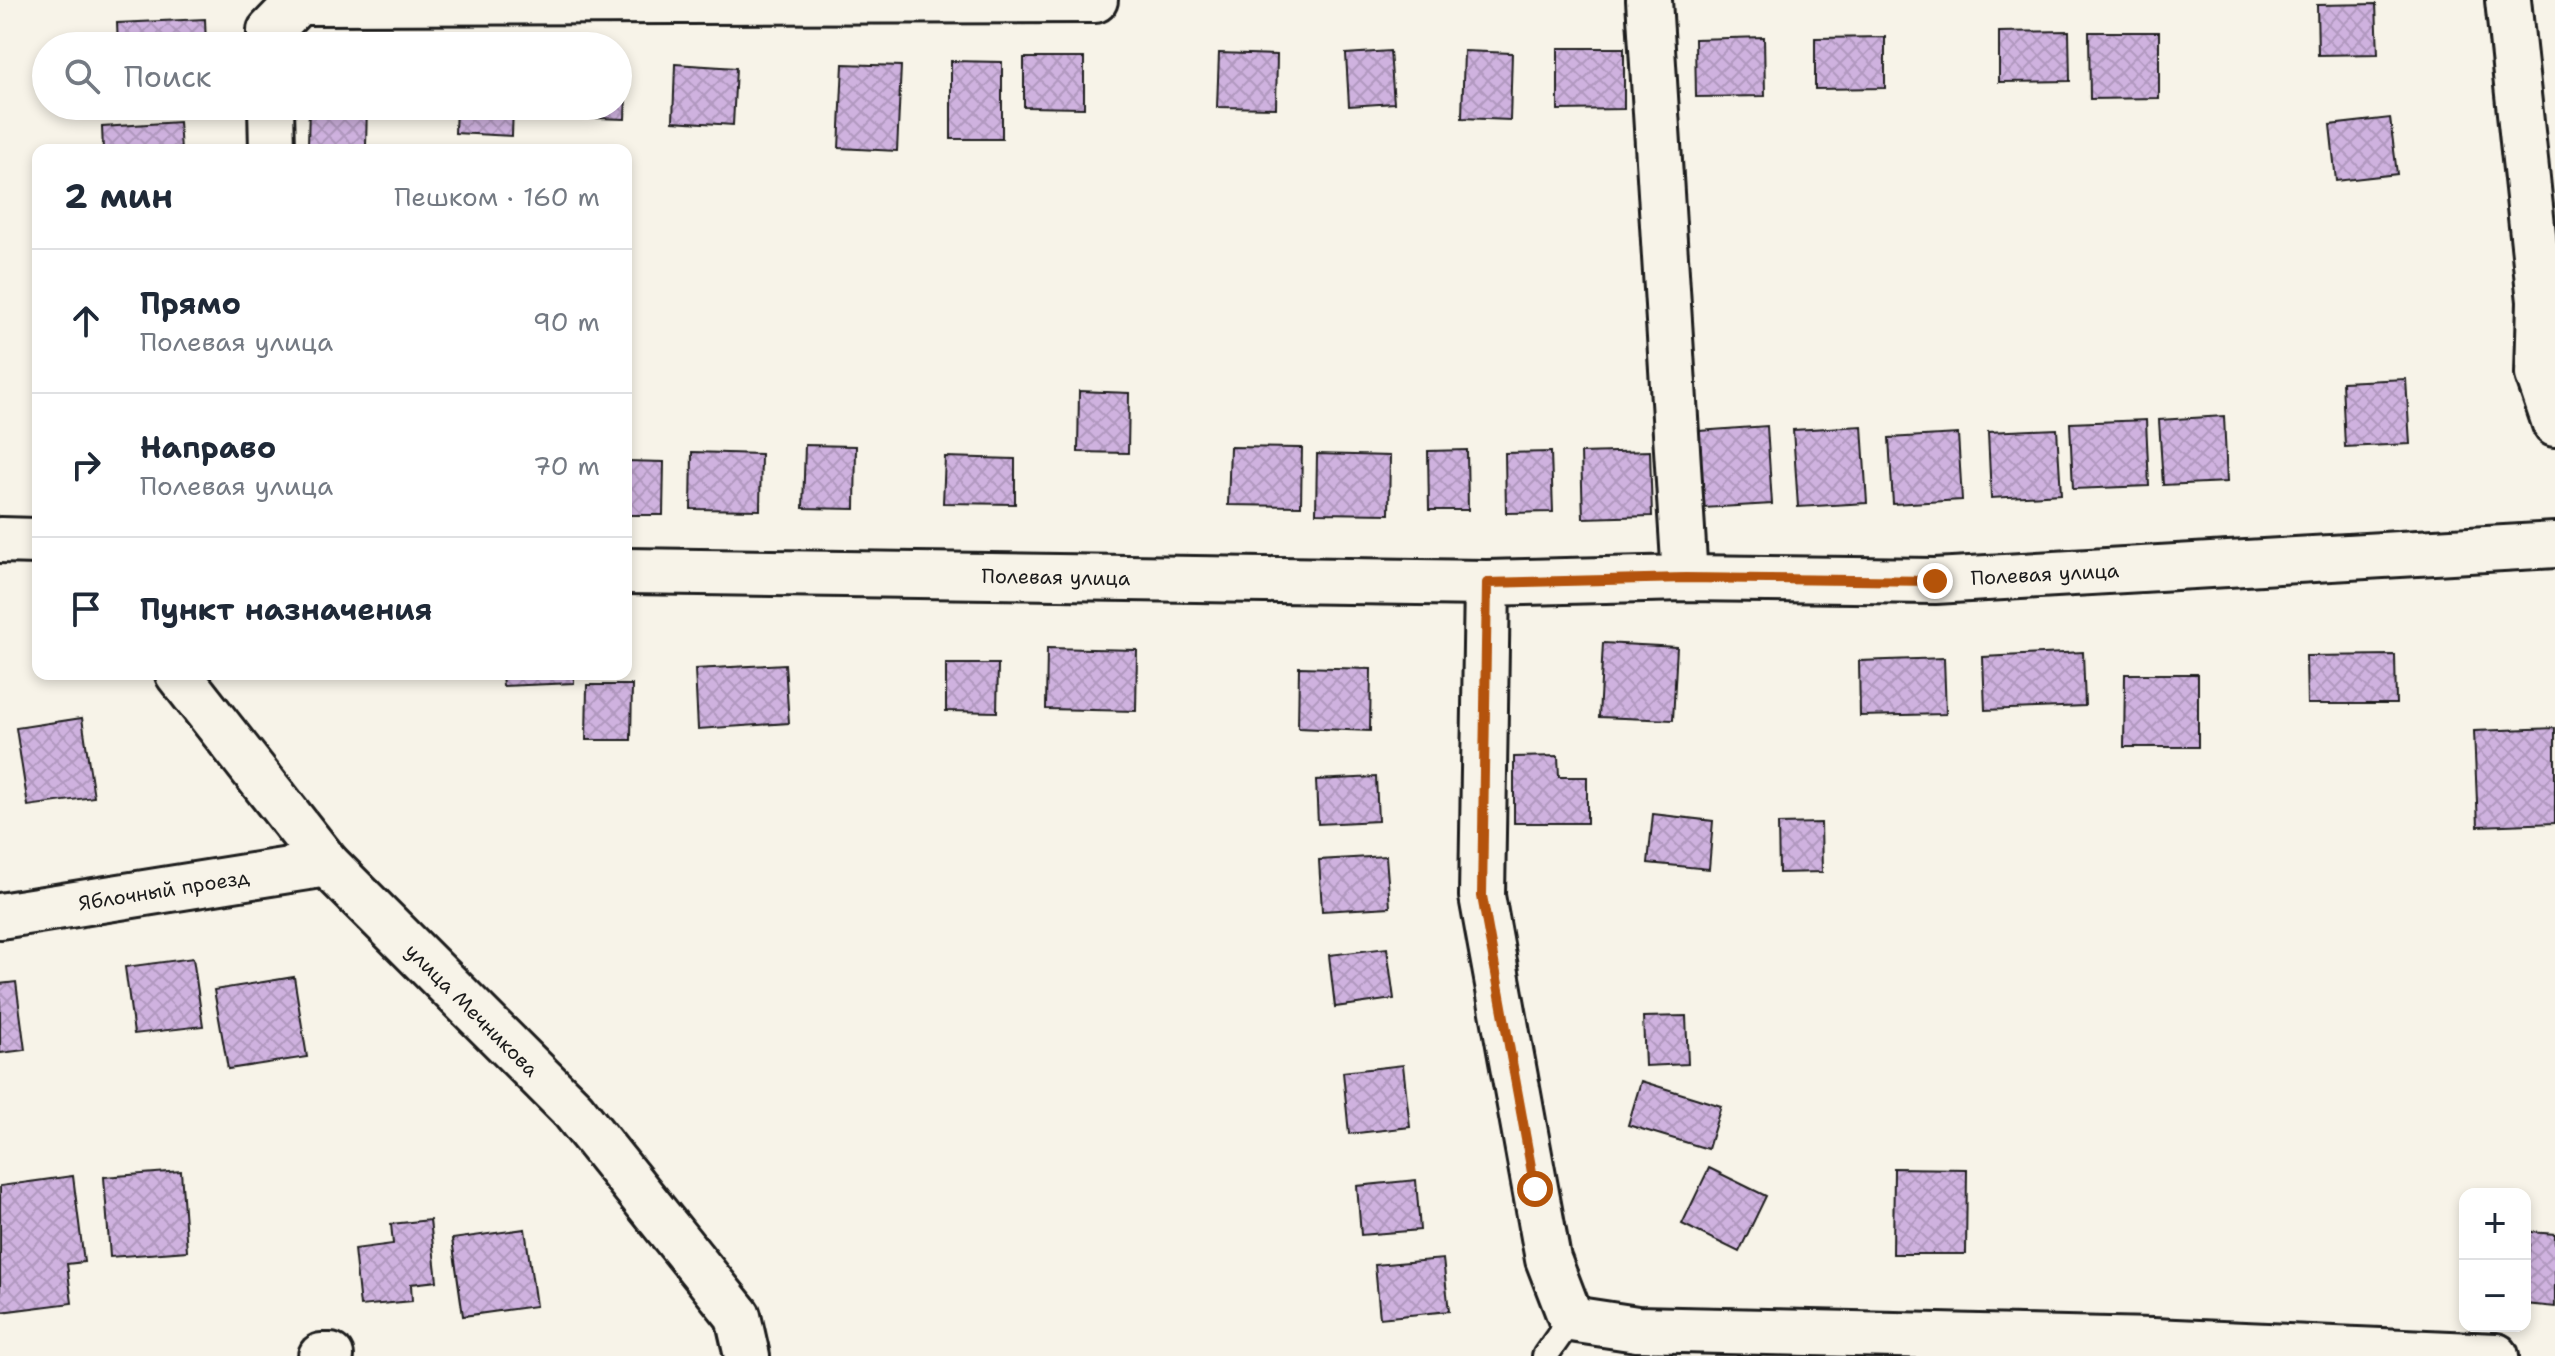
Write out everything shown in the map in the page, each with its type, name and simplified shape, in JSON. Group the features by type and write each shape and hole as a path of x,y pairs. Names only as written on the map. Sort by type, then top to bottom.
{"street":[{"path":"270,32 298,2 1095,0"},
{"path":"1649,0 1685,578"},
{"path":"2508,0 2540,301 2538,374 2555,424"},
{"path":"271,120 272,144"},
{"path":"0,540 32,541"},
{"name":"Полевая улица","path":"632,571 1487,583 1685,578 1935,581 2555,545"},
{"path":"1487,583 1482,896 1548,1259 1571,1319 1637,1329 2153,1341 2496,1356"},
{"name":"улица Мечникова","path":"183,680 327,864 573,1110 738,1316 747,1356"},
{"name":"Яблочный проезд","path":"0,916 327,864"},
{"path":"321,1356 331,1356"}],"lane":[{"path":"1545,1356 1571,1319"}],"building":[{"path":"2376,4 2378,54 2318,55 2317,5"},
{"path":"205,19 205,32 117,32 117,23"},
{"path":"2069,31 2070,81 1999,82 1999,32"},
{"path":"2089,32 2159,32 2159,98 2090,99"},
{"path":"1764,37 1765,96 1696,97 1695,39"},
{"path":"1885,37 1885,88 1815,89 1815,38"},
{"path":"1558,48 1624,48 1624,109 1558,110"},
{"path":"1390,51 1394,103 1349,106 1346,54"},
{"path":"1464,51 1512,53 1510,120 1462,118"},
{"path":"1219,53 1277,55 1276,108 1217,107"},
{"path":"1024,58 1084,58 1084,108 1024,107"},
{"path":"951,61 1002,62 1002,139 951,139"},
{"path":"675,64 736,68 733,125 673,121"},
{"path":"843,64 901,66 897,151 839,148"},
{"path":"2390,118 2397,174 2336,181 2330,125"},
{"path":"309,120 367,120 366,144 308,144"},
{"path":"455,120 513,120 512,136 455,133"},
{"path":"179,122 181,144 103,144 102,127"},
{"path":"2406,379 2410,444 2345,447 2342,382"},
{"path":"1079,391 1129,393 1128,453 1078,452"},
{"path":"2224,416 2227,482 2163,485 2159,420"},
{"path":"2146,420 2149,486 2073,489 2070,423"},
{"path":"1767,426 1772,504 1703,508 1699,431"},
{"path":"1862,426 1867,503 1798,507 1793,430"},
{"path":"2057,429 2061,494 1991,498 1988,432"},
{"path":"1958,434 1962,500 1893,504 1889,438"},
{"path":"805,445 856,446 855,509 803,508"},
{"path":"1230,447 1302,448 1301,506 1228,505"},
{"path":"1467,450 1468,510 1429,510 1428,451"},
{"path":"1650,451 1652,516 1583,518 1581,453"},
{"path":"692,452 761,454 760,510 691,509"},
{"path":"1551,452 1553,512 1506,513 1505,453"},
{"path":"1317,454 1390,456 1389,514 1316,513"},
{"path":"945,457 1015,459 1015,504 943,503"},
{"path":"632,461 664,462 663,515 632,515"},
{"path":"1603,643 1677,647 1673,720 1599,717"},
{"path":"1047,648 1137,650 1136,711 1046,709"},
{"path":"2083,652 2085,706 1985,710 1983,657"},
{"path":"2395,655 2396,704 2307,704 2306,656"},
{"path":"1944,658 1946,714 1860,716 1859,661"},
{"path":"785,664 789,723 698,729 695,669"},
{"path":"946,664 998,664 997,712 946,711"},
{"path":"1299,667 1371,669 1370,731 1298,728"},
{"path":"2125,674 2198,674 2198,747 2124,747"},
{"path":"502,680 574,680 574,683 503,686"},
{"path":"587,685 632,685 631,740 586,740"},
{"path":"82,718 94,797 28,806 16,728"},
{"path":"2555,728 2555,823 2478,826 2474,731"},
{"path":"1558,756 1559,777 1587,777 1587,823 1514,823 1514,757"},
{"path":"1376,777 1378,821 1318,824 1316,780"},
{"path":"1653,814 1713,821 1709,869 1648,863"},
{"path":"1821,823 1822,872 1779,873 1778,824"},
{"path":"1386,856 1390,907 1322,911 1319,860"},
{"path":"1387,948 1394,999 1335,1007 1329,955"},
{"path":"193,958 203,1026 134,1034 125,967"},
{"path":"294,977 307,1057 228,1069 214,990"},
{"path":"16,982 25,1050 0,1053 0,984"},
{"path":"1686,1016 1688,1064 1645,1066 1643,1017"},
{"path":"1403,1065 1410,1127 1349,1134 1343,1072"},
{"path":"1641,1081 1721,1106 1708,1149 1628,1125"},
{"path":"1709,1168 1766,1196 1739,1252 1682,1224"},
{"path":"1894,1168 1967,1169 1966,1254 1893,1254"},
{"path":"181,1171 187,1251 110,1257 104,1177"},
{"path":"73,1176 84,1262 67,1264 72,1303 0,1312 0,1186"},
{"path":"1416,1180 1420,1230 1361,1235 1357,1186"},
{"path":"430,1220 437,1281 411,1284 412,1301 360,1306 354,1249 393,1244 391,1224"},
{"path":"525,1229 536,1306 463,1316 452,1239"},
{"path":"2531,1232 2555,1234 2555,1307 2531,1305"},
{"path":"1443,1259 1449,1311 1380,1318 1375,1265"}],"route":[{"path":"1535,1189 1482,896 1487,583 1685,578 1935,581"}]}
